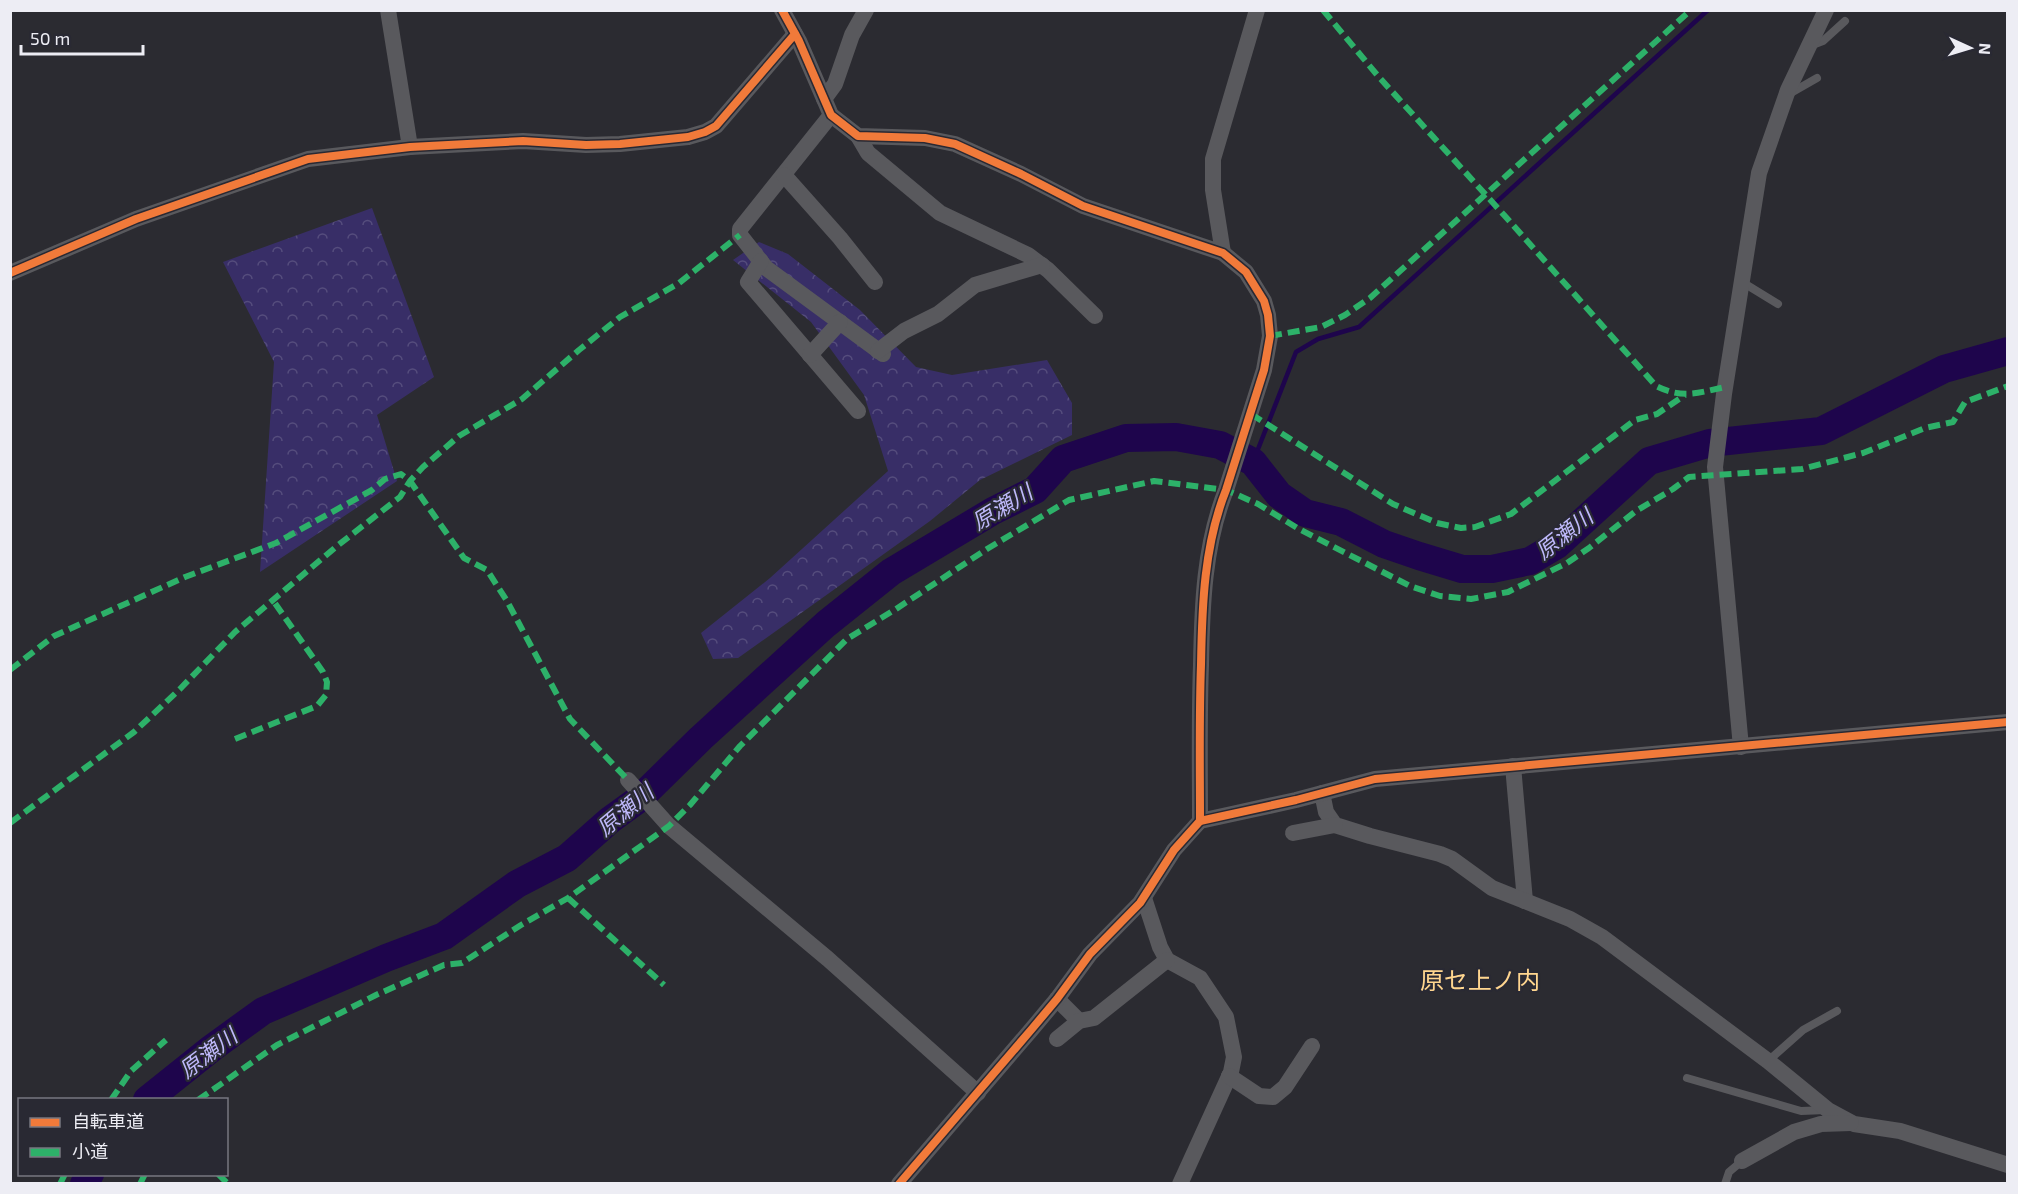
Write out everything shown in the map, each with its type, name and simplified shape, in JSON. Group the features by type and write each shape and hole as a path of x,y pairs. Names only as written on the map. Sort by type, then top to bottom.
{"street":[{"path":"388,10 410,147"},
{"path":"782,10 831,115 858,136 868,153 940,213 1028,255 1095,316"},
{"path":"824,99 835,84 852,35 866,10"},
{"path":"1223,253 1213,190 1214,159 1257,10"},
{"path":"1741,747 1715,467 1724,394 1759,173 1785,96 1826,10"},
{"path":"10,273 136,219 308,159 410,147 524,141 586,145 620,144 697,135 716,126 795,34"},
{"path":"831,115 740,229 740,235 766,268 881,353 904,331 938,314 975,285 1042,266"},
{"path":"858,136 925,138 955,144 1022,174 1083,206 1223,253 1246,272 1264,301 1270,336 1264,370 1227,490 1219,508 1208,555 1202,617 1199,721 1200,821"},
{"path":"784,175 840,238 875,282"},
{"path":"761,261 748,282 858,411"},
{"path":"810,355 840,322"},
{"path":"898,1184 1057,999 1090,954 1144,898 1174,850 1200,821 1376,779 2007,722"},
{"path":"1513,766 1525,901"},
{"path":"628,780 666,823 828,959 978,1093"},
{"path":"1322,793 1326,812 1335,825"},
{"path":"1293,833 1335,825 1440,854 1452,859 1492,888 1570,919 1602,937 1768,1061 1828,1110 1852,1122"},
{"path":"1144,898 1160,947 1167,960 1200,978 1226,1017 1234,1057 1229,1076 1180,1184"},
{"path":"1057,1039 1079,1021 1094,1018 1167,960"},
{"path":"1057,999 1079,1021"},
{"path":"1229,1076 1259,1096 1273,1097 1285,1087 1312,1046"},
{"path":"1742,1161 1794,1132 1821,1124 1852,1122 1900,1131 2007,1165"}],"lane":[{"path":"1810,46 1823,41 1845,21"},
{"path":"1785,96 1817,78"},
{"path":"1741,282 1778,304"},
{"path":"1768,1061 1803,1030 1837,1011"},
{"path":"1687,1078 1800,1111 1828,1110"},
{"path":"1725,1184 1729,1172 1742,1161"}],"green space":[{"path":"372,208 434,377 377,415 397,481 260,572 274,362 223,262"},
{"path":"759,242 788,254 860,310 916,367 952,375 1047,360 1072,403 1072,435 980,480 930,521 738,658 713,659 701,633 770,578 888,471 864,395 811,322 733,260"}],"waterway":[{"path":"1253,462 1296,352 1318,339 1359,327 1708,10"},
{"name":"原瀬川","path":"150,1098 263,1011 386,958 444,936 517,884 567,858 610,820 639,799 701,738 826,624 891,572 993,511 1035,490 1063,459 1126,438 1176,437 1220,445 1253,462 1279,495 1305,513 1341,522 1384,544 1462,569 1492,569 1530,561 1557,545 1649,461 1710,443 1821,431 1944,369 2008,351"},
{"name":"原瀬川","path":"84,1184 89,1176"}],"marked path":[{"path":"1323,10 1378,76 1656,386 1682,394 1725,387"},
{"path":"1270,336 1321,327 1345,315 1370,298 1691,10"},
{"path":"10,823 134,732 180,689 235,632 337,546 400,497 423,467 459,436 522,399 620,317 679,283 740,235"},
{"path":"201,1098 277,1045 376,995 444,965 462,963 568,898 669,826 740,746 847,639 987,549 1069,500 1154,481 1226,490 1258,504 1299,529 1410,586 1440,596 1471,599 1508,592 1567,563 1636,511 1689,477 1802,469 1863,453 1925,428 1953,422 1965,402 2008,386"},
{"path":"1251,414 1393,504 1437,523 1461,528 1475,527 1511,514 1635,420 1657,414 1685,395"},
{"path":"10,670 54,636 185,577 276,543 372,490 385,479 401,474 410,481 464,558 487,570 507,601 570,719 628,780"},
{"path":"235,739 317,706 326,695 327,682 323,672 272,599"},
{"path":"568,898 664,985"},
{"path":"112,1098 131,1071 166,1040"},
{"path":"60,1184 64,1176"},
{"path":"140,1184 144,1176"},
{"path":"220,1176 228,1184"}],"cycle path":[{"path":"782,10 799,41 831,115 858,136 925,138 955,144 1083,206 1223,253 1246,272 1264,301 1270,336 1264,370 1213,532 1206,576 1200,684 1200,821"},
{"path":"10,273 136,219 308,159 410,147 523,141 586,145 620,144 688,137 705,132 716,126 795,34"},
{"path":"899,1184 1057,999 1090,954 1140,903 1174,850 1200,821 1296,800 1375,779 2008,722"}],"district":[{"name":"原セ上ノ内","path":"1480,981"}]}
